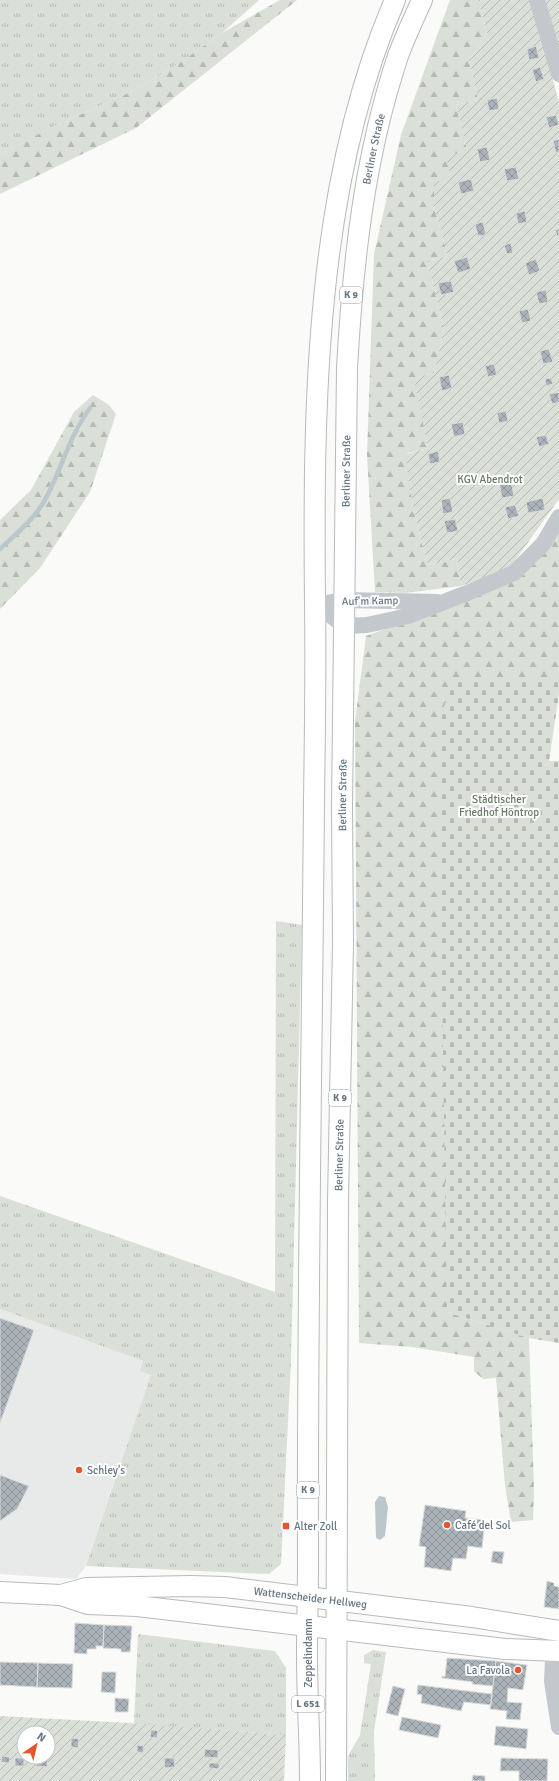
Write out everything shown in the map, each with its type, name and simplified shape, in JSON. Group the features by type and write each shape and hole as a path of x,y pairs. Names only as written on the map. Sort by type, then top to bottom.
{"main road":[{"name":"K 9","path":"308,1596 310,1074 316,605 314,528 319,378 324,296 333,229 346,155 364,84 384,24 395,0"},
{"name":"Berliner Straße","path":"337,1600 338,1201 343,936 347,368 351,296 359,224 371,155 399,54 422,0"},
{"name":"Wattenscheider Hellweg","path":"61,1595 86,1588 191,1586 225,1587 488,1619 557,1630"},
{"name":"Wattenscheider Hellweg","path":"0,1592 61,1595 88,1604 137,1606 337,1631 505,1649 556,1651"},
{"name":"Zeppelindamm","path":"308,1596 307,1627 310,1781"},
{"name":"L 651","path":"336,1781 337,1600"}],"street":[{"path":"537,0 559,74"},
{"name":"Auf'm Kamp","path":"316,605 345,626 367,625 408,616 514,573 543,544 559,517"},
{"name":"Auf'm Kamp","path":"316,605 345,600 443,602"},
{"path":"557,1630 552,1681 559,1727"}],"shaded area":[{"path":"0,1309 143,1361 152,1375 86,1566 76,1579 0,1574"},
{"path":"379,1496 385,1497 388,1507 385,1536 380,1540 376,1538 375,1502"}],"green space":[{"path":"0,0 259,0 222,33 178,64 133,91 48,129 0,155"},
{"path":"280,0 297,0 136,128 0,194 0,155 48,129 133,91 178,64 222,33"},
{"path":"450,0 479,0 487,34 469,60 478,100 456,105 467,150 434,206 448,256 427,261 444,329 434,373 415,378 428,448 407,453 414,510 428,565 457,559 461,586 405,593 375,592 367,455 374,254 401,135"},
{"name":"KGV Abendrot","path":"479,0 532,0 559,103 559,499 509,569 461,586 457,559 428,565 414,510 406,454 428,448 414,378 434,373 444,329 427,261 448,256 434,206 434,182 451,178 446,156 467,150 456,105 478,100 469,60 487,34"},
{"path":"545,0 559,0 559,53"},
{"path":"93,395 109,405 116,414 90,492 40,568 0,609 0,520 31,490 74,412"},
{"path":"559,525 559,681 454,681 447,1312 529,1338 534,1490 533,1520 511,1522 505,1485 496,1378 483,1379 474,1371 474,1357 412,1347 359,1343 355,721 366,636 434,611 518,577"},
{"name":"Städtischer Friedhof Höntrop","path":"453,681 559,681 559,694 549,761 559,761 559,1343 529,1338 447,1312 438,723"},
{"path":"276,921 302,925 291,1361 281,1564 269,1574 86,1566 151,1375 140,1371 143,1361 0,1309 0,1196 275,1292"},
{"path":"138,1634 275,1651 286,1668 286,1735 134,1724"},
{"path":"373,1650 386,1652 374,1732 375,1781 348,1781 348,1756 360,1735 371,1664 364,1663 364,1655"},
{"path":"0,1716 147,1724 286,1735 284,1781 0,1781"}],"building":[{"path":"536,46 539,58 529,60 527,49"},
{"path":"540,67 544,79 536,82 532,70"},
{"path":"497,98 499,109 489,111 487,100"},
{"path":"556,115 559,125 549,128 546,117"},
{"path":"559,139 559,152 556,153 553,141"},
{"path":"487,147 490,160 480,162 477,149"},
{"path":"516,167 519,179 507,181 504,169"},
{"path":"471,179 474,191 461,194 458,182"},
{"path":"525,211 527,222 518,224 516,213"},
{"path":"483,222 486,235 478,236 475,224"},
{"path":"559,229 559,235 557,236 555,230"},
{"path":"511,243 513,253 507,254 504,245"},
{"path":"467,257 471,269 458,273 454,261"},
{"path":"536,259 540,271 529,275 525,263"},
{"path":"451,281 454,292 441,295 438,283"},
{"path":"546,290 548,302 539,304 536,292"},
{"path":"528,309 531,321 522,323 519,311"},
{"path":"549,349 553,362 543,364 540,351"},
{"path":"494,364 497,375 488,377 485,366"},
{"path":"449,375 452,388 442,391 439,377"},
{"path":"551,378 553,384 546,386 545,379"},
{"path":"559,392 559,402 552,404 549,394"},
{"path":"506,411 508,421 499,423 497,413"},
{"path":"463,422 465,434 454,437 451,424"},
{"path":"546,435 549,444 539,447 536,437"},
{"path":"438,451 440,462 430,464 428,454"},
{"path":"511,481 514,496 502,498 499,483"},
{"path":"450,498 453,512 443,514 441,500"},
{"path":"543,498 545,510 528,513 526,502"},
{"path":"515,505 519,516 508,519 505,507"},
{"path":"455,519 458,531 447,533 444,521"},
{"path":"0,1318 34,1330 0,1423"},
{"path":"0,1475 29,1486 17,1509 0,1521"},
{"path":"425,1505 466,1511 465,1518 485,1520 482,1548 468,1546 466,1559 453,1558 451,1571 424,1567 426,1547 419,1546"},
{"path":"493,1551 504,1552 502,1564 491,1562"},
{"path":"547,1581 554,1583 554,1586 559,1587 559,1609 544,1607"},
{"path":"75,1623 104,1625 103,1646 96,1646 96,1649 87,1649 87,1654 74,1653"},
{"path":"104,1625 132,1626 130,1652 121,1652 121,1649 103,1648"},
{"path":"447,1658 496,1661 493,1686 472,1684 473,1682 442,1678 442,1676 445,1677"},
{"path":"496,1661 527,1665 523,1690 508,1688 507,1702 522,1703 520,1720 506,1719 507,1711 490,1709"},
{"path":"0,1662 38,1663 37,1687 0,1685"},
{"path":"38,1663 73,1664 72,1688 37,1687"},
{"path":"102,1672 116,1672 115,1693 101,1692"},
{"path":"418,1685 492,1694 491,1705 464,1702 461,1711 421,1703 422,1695 417,1694"},
{"path":"393,1686 405,1689 398,1716 386,1713"},
{"path":"115,1698 129,1699 128,1712 115,1712"},
{"path":"402,1717 441,1725 438,1738 399,1730"},
{"path":"496,1726 528,1729 526,1749 494,1745"},
{"path":"151,1730 158,1731 157,1738 150,1737"},
{"path":"71,1738 79,1739 78,1748 71,1747"},
{"path":"137,1745 144,1746 143,1753 137,1752"},
{"path":"205,1749 218,1750 218,1758 204,1757"},
{"path":"2,1756 10,1757 9,1763 1,1762"},
{"path":"15,1758 16,1765 24,1765 24,1766 15,1766"},
{"path":"164,1758 174,1758 175,1767 165,1768"},
{"path":"501,1758 548,1759 547,1781 519,1781 519,1771 500,1771"},
{"path":"209,1763 219,1763 219,1769 209,1768"},
{"path":"36,1765 47,1765 47,1767"},
{"path":"473,1775 485,1776 485,1781 472,1781"}],"waterway":[{"path":"0,549 26,524 43,504 77,429 90,408"}],"place":[{"name":"Schley's","path":"79,1470"},
{"name":"Café del Sol","path":"447,1525"},
{"name":"Alter Zoll","path":"286,1526"},
{"name":"La Favola","path":"518,1670"}]}
